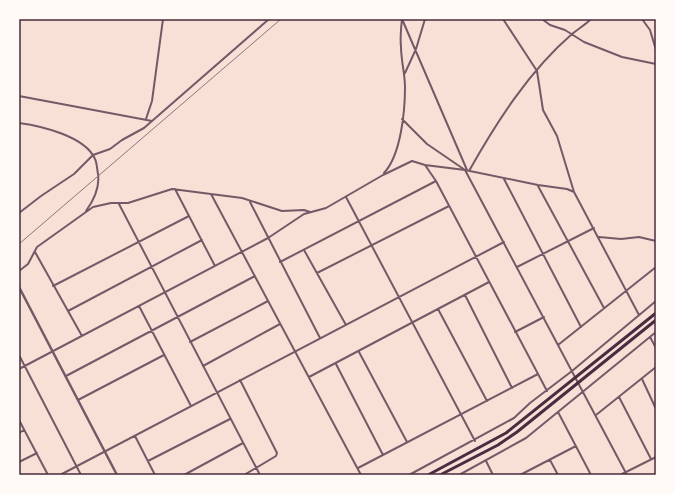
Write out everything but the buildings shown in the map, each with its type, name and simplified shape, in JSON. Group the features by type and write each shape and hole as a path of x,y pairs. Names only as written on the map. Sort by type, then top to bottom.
{"main road":[{"path":"428,475 496,439 576,378 656,312"},
{"path":"440,475 498,445 517,432 656,320"}],"street":[{"path":"146,120 152,101 164,19"},
{"path":"19,214 41,196 74,174 93,155 110,150 152,121 269,19"},
{"path":"402,19 467,171 626,474"},
{"path":"383,175 389,168 400,138 405,96 401,47 402,19"},
{"path":"404,74 416,49 425,19"},
{"path":"503,19 537,71 543,110 557,136 574,192 639,315"},
{"path":"542,19 550,25 572,34 584,42 622,56 656,64"},
{"path":"467,171 490,135 537,71 572,34 591,19"},
{"path":"642,19 650,30 656,50"},
{"path":"19,96 152,121"},
{"path":"402,119 427,144 467,171"},
{"path":"19,123 75,139 93,155 96,162 98,183 92,202 85,212"},
{"path":"19,369 268,238 298,218 310,212 322,210 383,175 412,161 425,165 567,189 574,192"},
{"path":"425,165 436,181 547,390"},
{"path":"504,179 581,327"},
{"path":"280,262 436,181"},
{"path":"538,185 567,242 604,308"},
{"path":"19,271 28,264 40,245 85,212 100,205 111,203 119,204 145,199 175,188 242,198 282,211 304,210 310,212"},
{"path":"175,188 215,266"},
{"path":"211,194 361,475"},
{"path":"346,197 475,441"},
{"path":"250,201 320,338"},
{"path":"119,204 260,475"},
{"path":"317,273 449,206"},
{"path":"54,286 189,216"},
{"path":"517,267 594,228"},
{"path":"599,237 621,239 639,237 656,240"},
{"path":"68,311 202,240"},
{"path":"60,475 504,242"},
{"path":"304,250 346,325"},
{"path":"35,252 82,336"},
{"path":"558,345 625,290 656,267"},
{"path":"66,376 255,276"},
{"path":"309,377 489,282"},
{"path":"19,287 117,475"},
{"path":"465,295 512,388"},
{"path":"190,342 268,301"},
{"path":"409,475 475,441 514,418 656,301"},
{"path":"139,306 191,406"},
{"path":"438,309 487,401"},
{"path":"516,332 544,317"},
{"path":"203,366 280,324"},
{"path":"459,475 517,443 558,412 656,332"},
{"path":"650,337 656,348"},
{"path":"359,351 407,442"},
{"path":"19,355 81,475"},
{"path":"78,400 164,355"},
{"path":"336,363 383,455"},
{"path":"596,415 656,367"},
{"path":"358,468 538,374"},
{"path":"642,379 656,409"},
{"path":"240,380 277,454 244,475"},
{"path":"619,397 651,459"},
{"path":"558,412 591,475"},
{"path":"148,461 230,419"},
{"path":"19,420 48,475"},
{"path":"19,433 24,430"},
{"path":"135,436 155,475"},
{"path":"184,475 244,444"},
{"path":"520,475 525,474 576,446"},
{"path":"19,462 37,453"},
{"path":"620,475 626,474 656,457"},
{"path":"550,460 558,475"},
{"path":"486,461 493,475"}],"railway":[{"path":"19,244 281,19"}]}
